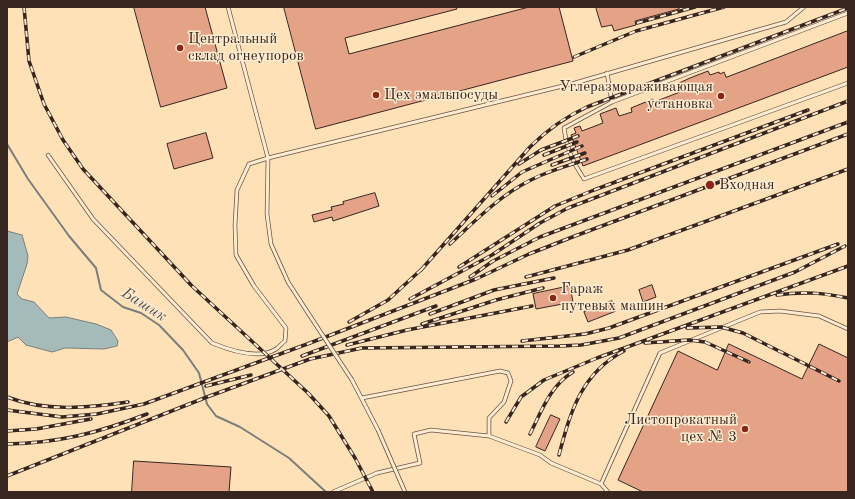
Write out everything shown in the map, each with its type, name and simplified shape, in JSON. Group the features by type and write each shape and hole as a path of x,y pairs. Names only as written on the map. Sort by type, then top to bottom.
{"lane":[{"path":"228,7 268,158 267,214 271,244 288,282 352,380 362,398 378,430 405,492"},
{"path":"48,155 93,219 212,343 230,350 253,354 276,350 285,341 286,328 254,286 236,255 235,225 237,190 248,164 528,95 607,73 786,22 804,7"},
{"path":"848,13 612,102 564,128 566,140 574,164 584,179 848,83"},
{"path":"607,73 612,102"},
{"path":"601,484 660,353 760,312 780,311 819,316 848,329"},
{"path":"362,398 500,371 508,373 511,381 504,402 489,418 489,436"},
{"path":"334,491 376,473 420,463 414,434 432,430 489,436 540,455 551,463 601,484 608,492"}],"shaded area":[{"path":"7,231 22,235 28,256 27,264 17,294 22,299 34,302 49,318 66,317 96,324 111,330 118,341 117,346 104,349 65,348 52,352 26,345 18,337 7,342"}],"building":[{"name":"Центральный склад огнеупоров","path":"134,7 205,7 227,88 161,107"},
{"name":"Цех эмальпосуды","path":"284,7 456,7 457,9 345,38 349,54 529,7 559,7 573,61 316,129"},
{"path":"596,7 679,7 679,9 635,21 636,25 614,31 612,25 602,27"},
{"name":"Углеразмораживающая установка","path":"848,31 848,67 583,166 571,135 576,133 574,128 580,126 582,131 603,123 600,114 616,108 619,116 632,112 631,108 653,99 654,102 680,92 677,84 708,71 710,75 724,72 726,77"},
{"path":"206,133 213,158 174,169 167,144"},
{"path":"375,193 379,206 333,221 332,217 314,222 312,215 332,210 331,207 344,204 343,202"},
{"path":"652,285 656,297 643,302 639,290"},
{"name":"Гараж путевых машин","path":"570,286 573,302 536,309 533,294"},
{"path":"612,301 616,311 588,322 584,312"},
{"name":"Листопрокатный цех № 3","path":"729,344 802,379 819,344 848,358 848,492 643,492 618,480 678,351 717,370"},
{"path":"551,415 560,419 545,451 536,447"},
{"path":"134,461 231,467 229,492 132,492"}],"waterway":[{"name":"Башик","path":"7,144 28,179 69,236 96,268 101,290 123,307 141,313 159,325 183,350 199,373 207,404 216,416 240,427 289,458 326,492"}],"railway":[{"path":"24,7 29,61 44,104 63,140 83,169 192,286 308,393 329,416 355,458 373,492"},
{"path":"637,23 695,7"},
{"path":"574,57 636,31 724,7"},
{"path":"421,270 530,147 543,135 564,120 587,107 848,8"},
{"path":"410,299 492,255 540,223 568,208 848,101"},
{"path":"459,267 555,206 808,110"},
{"path":"470,277 493,261 540,237 848,122"},
{"path":"7,410 62,417 97,414 144,404 310,343 476,279 529,254 575,236 848,134"},
{"path":"519,164 541,150 578,136"},
{"path":"544,155 577,142"},
{"path":"492,196 522,172 582,146"},
{"path":"552,165 585,153"},
{"path":"450,244 487,210 518,187 543,174 587,159"},
{"path":"526,277 628,250 848,169"},
{"path":"522,341 585,334 609,328 838,244"},
{"path":"7,476 207,397 310,359 362,348 560,346 581,345 619,338 795,272 845,246"},
{"path":"506,422 521,397 544,380 597,358 848,266"},
{"path":"349,322 388,300 424,267"},
{"path":"430,314 494,290 554,278"},
{"path":"422,324 496,300 543,288"},
{"path":"777,295 813,293 848,298"},
{"path":"302,356 436,306"},
{"path":"347,345 407,330 532,306"},
{"path":"687,328 721,327 743,333 839,381"},
{"path":"645,343 689,340 705,342 749,362"},
{"path":"559,455 573,409 587,382 609,360 624,351"},
{"path":"530,434 552,391 573,372"},
{"path":"206,386 251,375"},
{"path":"7,397 21,402 51,407 98,406 128,402"},
{"path":"7,444 44,442 78,436 112,427 147,414"},
{"path":"7,431 36,429 91,419"}],"place":[{"name":"Центральный склад огнеупоров","path":"180,48"},
{"name":"Цех эмальпосуды","path":"376,95"},
{"name":"Углеразмораживающая установка","path":"721,96"},
{"name":"Входная","path":"710,185"},
{"name":"Гараж путевых машин","path":"553,298"},
{"name":"Листопрокатный цех № 3","path":"745,429"}]}
